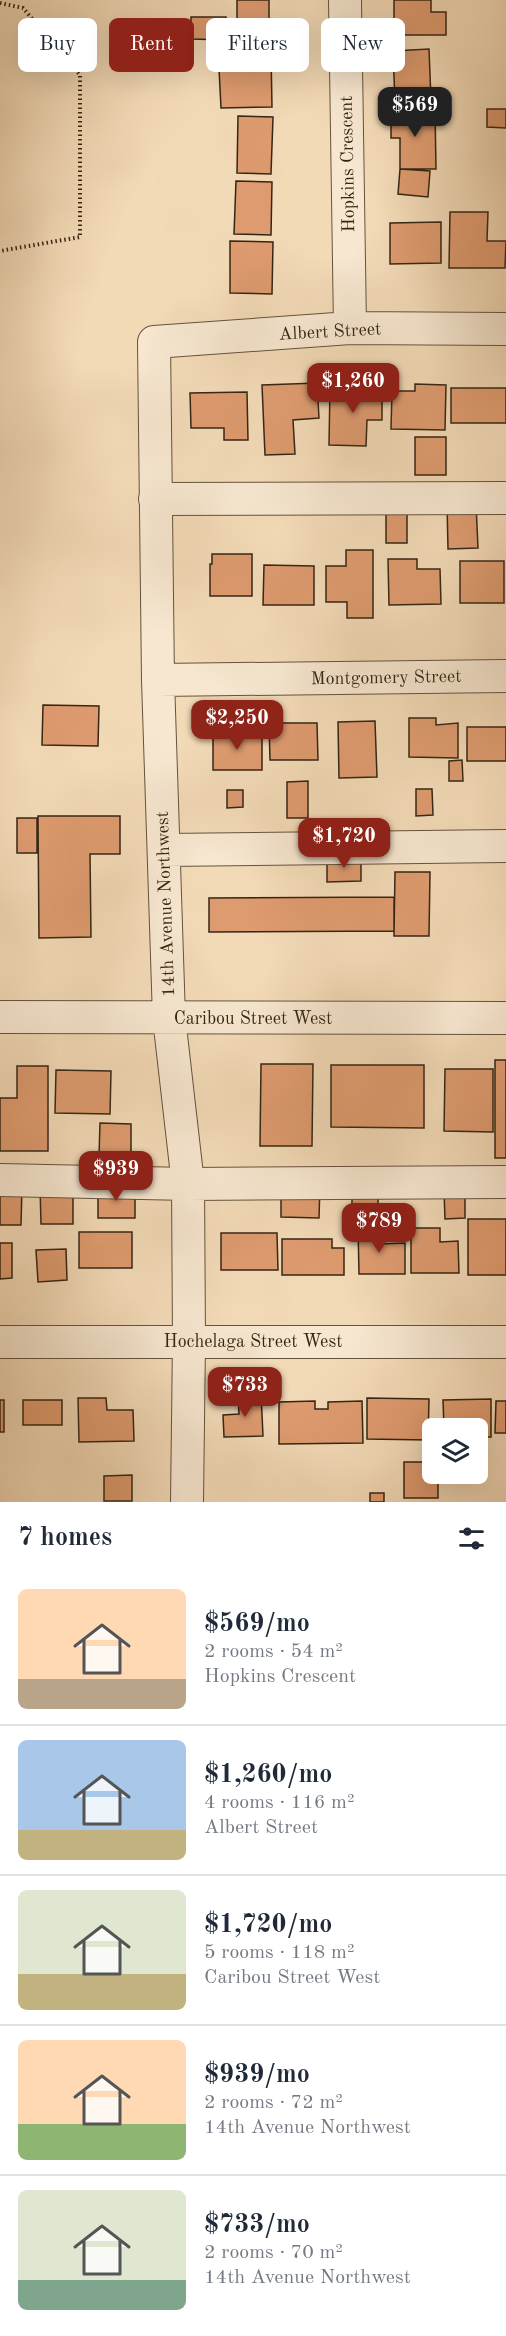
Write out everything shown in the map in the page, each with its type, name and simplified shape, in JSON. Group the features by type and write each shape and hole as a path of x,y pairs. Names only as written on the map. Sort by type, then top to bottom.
{"street":[{"name":"Hopkins Crescent","path":"345,0 350,328"},
{"name":"Albert Street","path":"154,342 350,328 506,329"},
{"name":"14th Avenue Northwest","path":"154,342 158,680 169,1018 188,1184 187,1502"},
{"path":"155,499 506,498"},
{"name":"Montgomery Street","path":"158,680 506,676"},
{"path":"164,850 506,846"},
{"name":"Caribou Street West","path":"0,1017 506,1018"},
{"path":"0,1180 188,1184 506,1182"},
{"name":"Hochelaga Street West","path":"0,1342 506,1342"}],"path":[{"path":"0,3 23,8 80,75 80,237 0,252"}],"building":[{"path":"237,0 269,0 269,18 237,18"},
{"path":"394,0 431,0 431,12 446,12 446,35 405,35 405,18 394,18"},
{"path":"226,17 206,18 206,39 194,39 194,18 191,18"},
{"path":"429,49 431,100 395,102 394,72 405,72 405,50"},
{"path":"219,72 271,72 272,107 221,108"},
{"path":"435,109 436,169 400,169 400,138 391,138 391,110"},
{"path":"487,109 506,109 506,128 487,127"},
{"path":"238,116 273,117 271,174 237,173"},
{"path":"400,169 430,171 428,197 398,194"},
{"path":"236,181 272,182 271,235 234,234"},
{"path":"450,212 488,212 487,241 506,241 505,268 449,268"},
{"path":"441,222 441,263 390,264 390,223"},
{"path":"230,241 273,242 272,294 230,293"},
{"path":"317,383 319,418 293,420 295,454 265,455 262,385"},
{"path":"415,384 446,385 445,430 391,429 392,391 415,391"},
{"path":"330,387 382,388 382,420 367,420 366,446 329,445"},
{"path":"451,388 506,388 506,423 451,423"},
{"path":"247,392 248,440 224,440 224,428 191,428 190,393"},
{"path":"415,437 446,437 446,475 415,475"},
{"path":"447,503 476,503 478,548 448,549"},
{"path":"386,510 407,510 407,543 386,543"},
{"path":"346,550 373,550 373,618 347,618 347,602 326,602 326,566 346,566"},
{"path":"212,554 252,554 252,596 210,596"},
{"path":"388,559 417,559 417,569 440,569 441,604 389,605"},
{"path":"460,561 504,561 504,603 460,603"},
{"path":"264,565 314,566 314,605 263,605"},
{"path":"43,705 99,706 98,746 42,745"},
{"path":"409,718 436,718 436,725 458,723 458,758 409,757"},
{"path":"375,721 377,777 339,778 338,722"},
{"path":"269,723 317,723 318,760 270,760"},
{"path":"467,727 506,727 506,761 467,761"},
{"path":"213,730 262,733 262,770 213,770"},
{"path":"462,760 463,781 449,781 449,761"},
{"path":"308,781 308,818 287,818 287,782"},
{"path":"416,789 432,789 433,815 416,816"},
{"path":"227,790 243,790 243,807 227,808"},
{"path":"38,816 120,816 120,854 90,854 91,937 39,938"},
{"path":"17,818 37,818 37,853 17,853"},
{"path":"361,856 361,881 327,882 327,857"},
{"path":"395,872 430,872 429,936 394,936"},
{"path":"394,897 394,931 209,932 209,898"},
{"path":"495,1060 506,1060 506,1158 495,1158"},
{"path":"261,1064 313,1064 312,1146 260,1146"},
{"path":"331,1065 424,1065 424,1128 331,1127"},
{"path":"17,1066 48,1066 48,1151 0,1151 0,1098 17,1098"},
{"path":"445,1069 493,1069 493,1132 444,1131"},
{"path":"56,1070 111,1071 110,1114 55,1113"},
{"path":"100,1123 131,1124 131,1156 99,1156"},
{"path":"281,1185 320,1185 319,1218 281,1217"},
{"path":"73,1186 73,1224 41,1224 40,1187"},
{"path":"0,1187 22,1187 21,1225 0,1225"},
{"path":"98,1187 135,1187 135,1218 98,1218"},
{"path":"465,1190 465,1218 445,1219 444,1191"},
{"path":"352,1191 378,1191 378,1221 352,1221"},
{"path":"468,1219 506,1219 506,1275 468,1275"},
{"path":"358,1227 379,1227 379,1244 405,1243 405,1274 359,1274"},
{"path":"411,1228 440,1228 440,1242 458,1241 459,1273 411,1273"},
{"path":"79,1232 132,1232 132,1268 79,1268"},
{"path":"221,1233 277,1233 278,1270 221,1270"},
{"path":"282,1239 332,1239 332,1248 344,1248 344,1275 282,1275"},
{"path":"0,1243 12,1243 12,1278 0,1279"},
{"path":"66,1249 67,1280 38,1282 36,1250"},
{"path":"261,1393 263,1436 224,1437 223,1415 239,1414 238,1394"},
{"path":"78,1398 106,1398 107,1410 133,1410 134,1441 79,1442"},
{"path":"367,1398 429,1399 429,1418 422,1418 422,1440 367,1439"},
{"path":"491,1399 491,1437 488,1437 488,1418 444,1418 443,1400"},
{"path":"0,1400 4,1400 4,1432 0,1432"},
{"path":"23,1400 62,1400 62,1425 23,1425"},
{"path":"315,1401 315,1409 328,1409 328,1402 362,1401 363,1443 279,1444 279,1402"},
{"path":"496,1401 506,1401 506,1433 495,1433"},
{"path":"404,1462 422,1462 422,1484 438,1484 438,1498 404,1498"},
{"path":"132,1475 132,1501 104,1501 104,1476"},
{"path":"370,1493 384,1493 384,1502 370,1502"}]}
